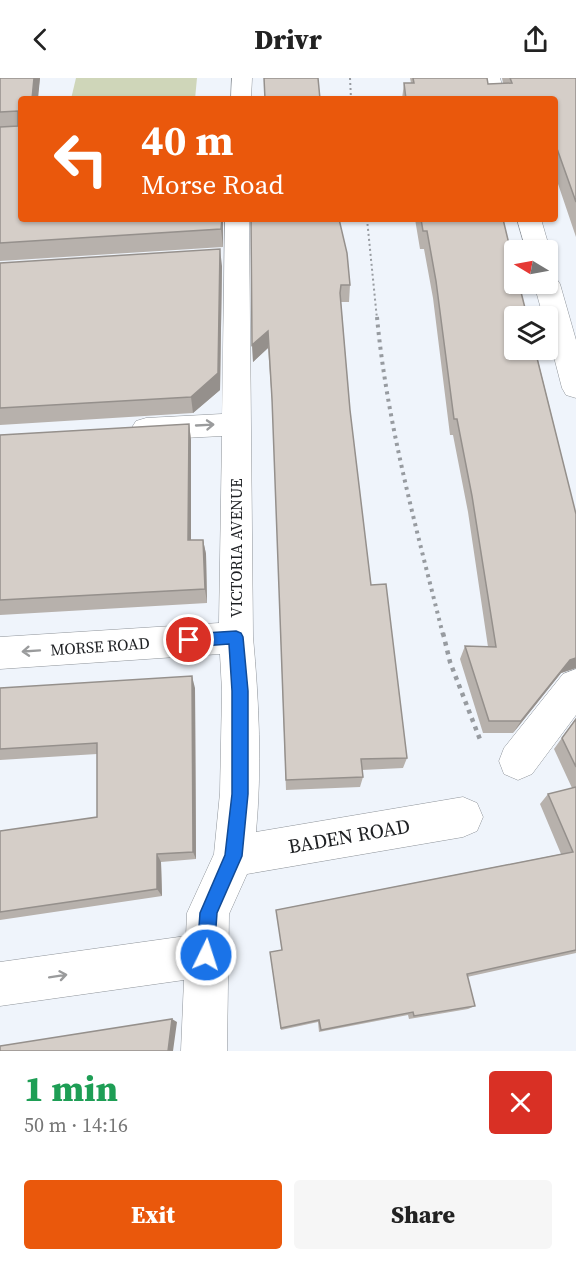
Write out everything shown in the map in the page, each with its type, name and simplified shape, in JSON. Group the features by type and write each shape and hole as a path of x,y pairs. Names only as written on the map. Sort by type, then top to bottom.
{"street":[{"path":"241,96 242,78"},
{"path":"490,78 495,96"},
{"name":"VICTORIA AVENUE","path":"204,1051 208,913 234,856 241,773 240,691 236,637 236,424 223,257 236,222"},
{"path":"530,222 535,240"},
{"path":"550,294 576,388"},
{"path":"118,431 236,424"},
{"name":"MORSE ROAD","path":"0,653 236,637"},
{"path":"502,756 576,686"},
{"name":"BADEN ROAD","path":"234,856 463,817"},
{"path":"0,984 206,955"}],"path":[{"path":"350,78 351,96"},
{"path":"367,222 380,353 405,482 450,662 475,731 502,756"}],"green space":[{"path":"76,78 197,78 195,96 72,96"}],"building":[{"path":"0,78 34,78 32,96 18,96 18,111 0,112"},
{"path":"264,78 318,78 320,96 265,96"},
{"path":"413,78 487,78 488,84 512,83 510,78 576,78 576,202 558,151 558,96 406,96 404,83 414,83"},
{"path":"18,126 18,222 222,222 221,229 0,243 0,127"},
{"path":"251,222 340,222 347,253 350,285 341,285 340,293 350,410 371,585 386,584 407,758 361,759 363,777 286,780 268,331 252,345"},
{"path":"422,222 504,222 508,240 504,240 504,294 522,294 524,306 504,306 504,360 538,360 576,514 576,658 570,660 521,721 489,721 465,646 496,647 472,496 457,419 454,419 436,281 427,231 423,231"},
{"path":"220,249 218,373 191,397 0,408 0,263"},
{"path":"189,424 188,540 203,540 205,589 0,600 0,435"},
{"path":"192,676 193,852 157,854 157,889 0,912 0,831 97,817 97,743 0,749 0,688"},
{"path":"576,719 576,767 562,738"},
{"path":"576,787 576,950 467,974 475,1006 414,1016 413,1012 321,1030 319,1020 281,1028 270,952 282,950 276,910 573,852 548,794"},
{"path":"172,1019 168,1051 0,1051 0,1046"}],"route":[{"path":"189,640 236,637 240,691 241,773 234,856 208,913 206,955"}]}
